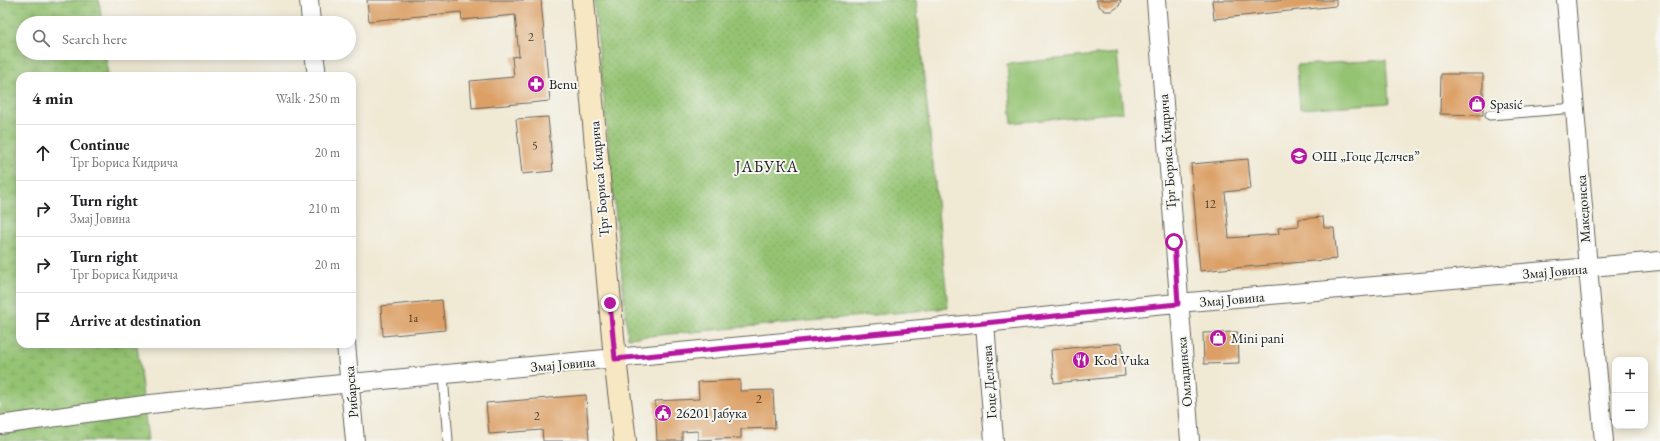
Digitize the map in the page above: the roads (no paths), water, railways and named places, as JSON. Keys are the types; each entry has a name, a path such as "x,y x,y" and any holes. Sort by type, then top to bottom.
{"main road":[{"name":"Трг Бориса Кидрича","path":"583,0 615,359 625,441"}],"street":[{"path":"309,0 310,16"},
{"name":"Трг Бориса Кидрича","path":"1156,0 1178,304"},
{"name":"Македонска","path":"1566,0 1604,441"},
{"path":"315,60 316,72"},
{"name":"Змај Јовина","path":"0,425 151,404 351,383 615,359 1178,304 1660,261"},
{"name":"Омладинска","path":"1178,304 1190,441"},
{"name":"Гоце Делчева","path":"985,323 994,441"},
{"name":"Рибарска","path":"347,348 351,383 355,441"}],"lane":[{"path":"1490,115 1575,108"},
{"path":"443,375 448,441"}],"place":[{"name":"Benu","path":"536,84"},
{"name":"Spasić","path":"1477,104"},
{"name":"ОШ „Гоце Делчев”","path":"1299,156"},
{"name":"Mini pani","path":"1218,338"},
{"name":"Kod Vuka","path":"1081,360"},
{"name":"26201 Јабука","path":"663,413"}],"district":[{"name":"ЈАБУКА","path":"767,166"}]}
